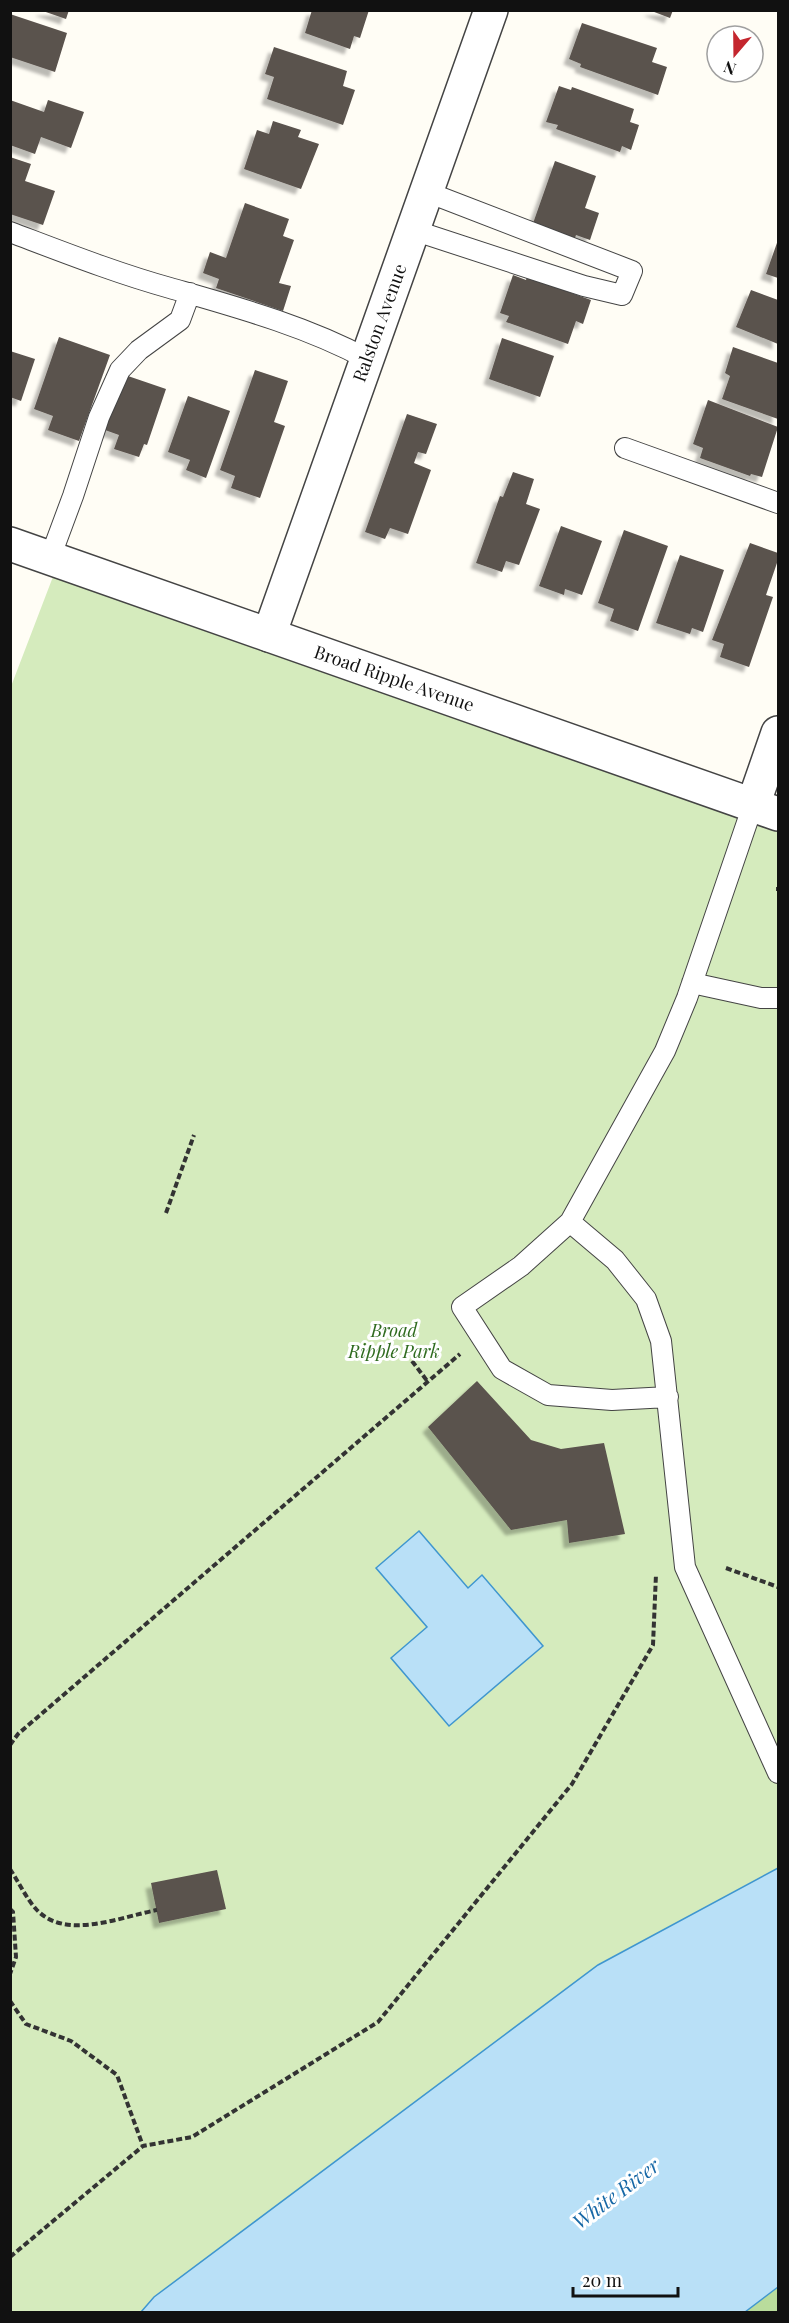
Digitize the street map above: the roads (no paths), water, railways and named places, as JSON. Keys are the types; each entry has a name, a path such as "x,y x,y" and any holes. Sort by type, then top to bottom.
{"street":[{"name":"Ralston Avenue","path":"269,635 491,10"},
{"name":"Broad Ripple Avenue","path":"10,544 766,809"},
{"path":"766,809 778,733"}],"lane":[{"path":"413,230 584,286 622,295 632,271 427,192"},
{"path":"10,232 95,264 190,293 342,345 367,359"},
{"path":"50,558 74,496 99,417 120,370 139,350 180,320 190,293"},
{"path":"625,448 778,503"},
{"path":"668,1397 612,1400 548,1395 502,1369 462,1307 521,1266 570,1222 664,1051 766,809"},
{"path":"692,983 761,998 778,998"},
{"path":"570,1222 615,1260 646,1299 661,1341 685,1567 778,1773"}],"water":[{"path":"419,1531 468,1588 482,1575 543,1646 449,1726 391,1658 427,1627 376,1568"},
{"name":"White River","path":"778,1868 778,2287 745,2312 141,2312 154,2297 598,1965"}],"park label":[{"name":"Broad Ripple Park","path":"394,1341"}]}
